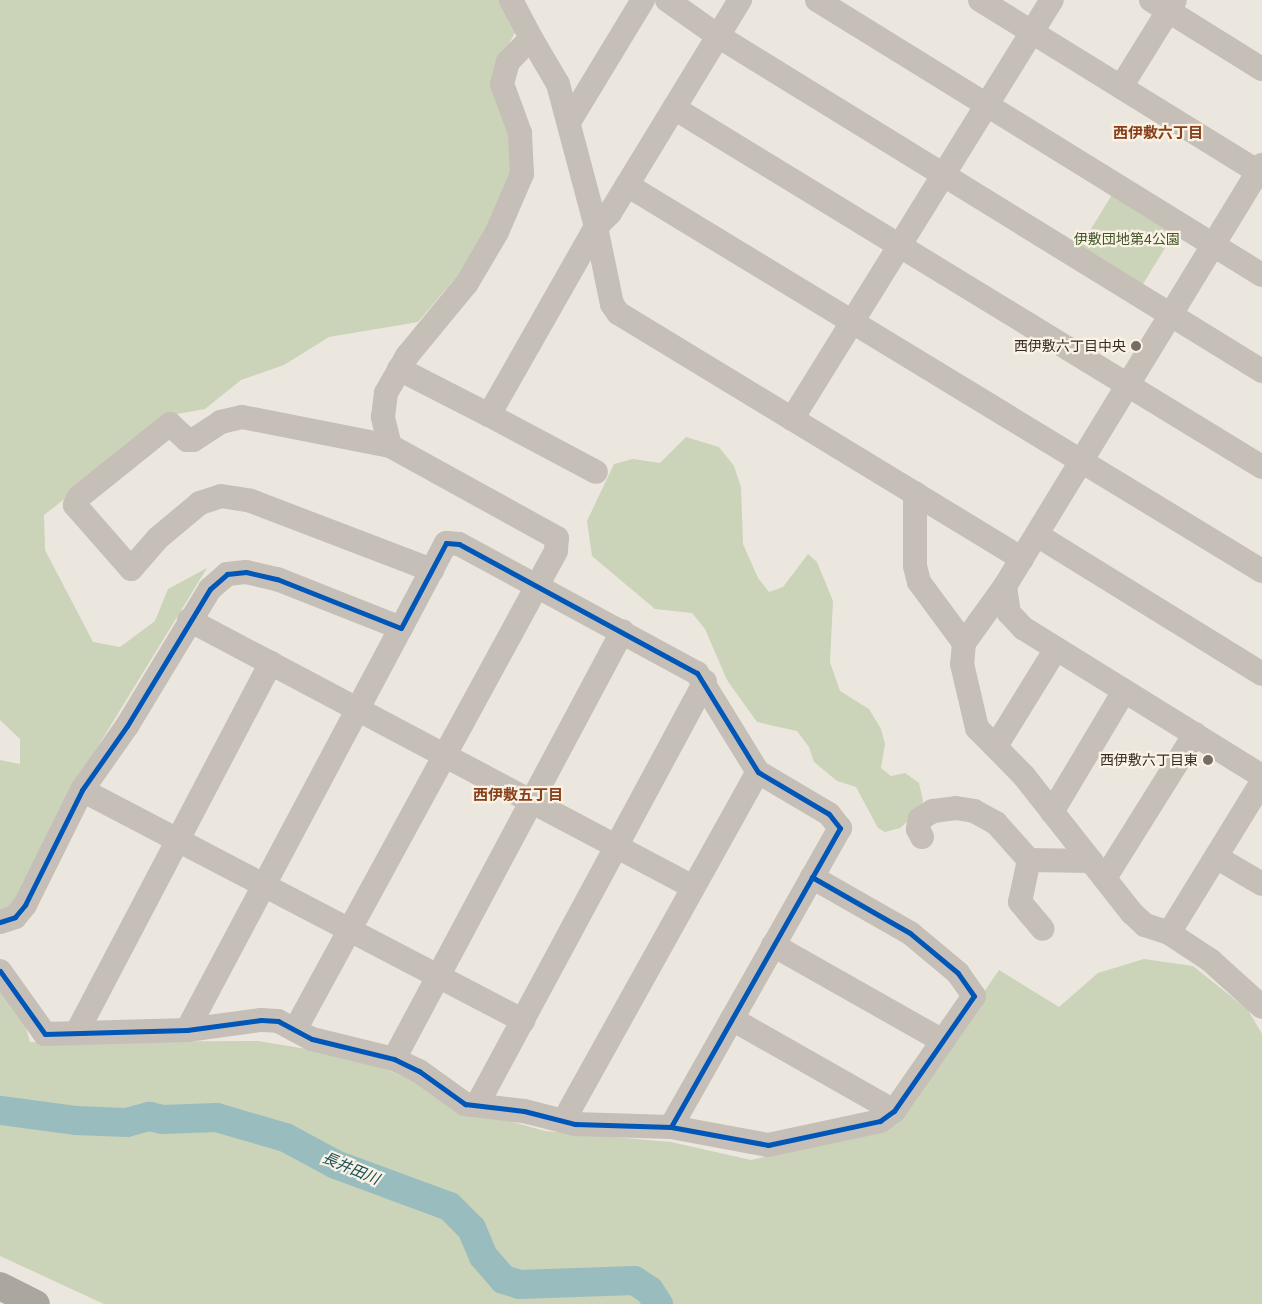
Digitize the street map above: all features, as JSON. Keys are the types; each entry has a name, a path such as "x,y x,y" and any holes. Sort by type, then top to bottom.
{"highway":[{"path":"0,1286 36,1304"}],"street":[{"path":"511,0 531,38 554,74 569,122 596,226 612,304 618,313 1022,559"},
{"path":"569,122 644,0"},
{"path":"667,0 718,36 1262,371"},
{"path":"489,415 596,226 627,185 740,0"},
{"path":"817,0 989,103 1262,275"},
{"path":"980,0 1261,170 1213,245 1022,559 964,644 962,664 969,702 977,728 996,746 1145,925 1169,933 1210,960 1262,1007"},
{"path":"792,419 901,247 1052,0"},
{"path":"1121,87 1165,4 1262,69"},
{"path":"390,446 383,416 386,393 399,369 467,283 514,197 523,152 502,84 508,62 531,38"},
{"path":"674,108 1129,384 1262,467"},
{"path":"627,185 1083,460 1262,571"},
{"path":"399,369 596,472"},
{"path":"295,1030 556,551 557,538 390,446 242,417 222,422 193,440 187,440 170,424 79,497 75,505 132,569 158,538 200,503 220,496 251,501 432,570"},
{"path":"915,493 915,566 919,582 964,644"},
{"path":"1037,534 1262,674"},
{"path":"187,1030 446,543 459,544 538,584 697,673 758,772 830,814 840,828 671,1127"},
{"path":"0,922 15,917 38,885 82,790 127,726 210,589 227,574 246,572 277,580 401,628"},
{"path":"1005,586 1009,613 1022,628 1262,776"},
{"path":"190,620 692,886"},
{"path":"394,1059 623,632"},
{"path":"996,746 1056,649"},
{"path":"77,1032 271,663"},
{"path":"477,1106 704,682"},
{"path":"1052,812 1124,691"},
{"path":"1098,870 1195,734"},
{"path":"564,1120 692,886 758,772"},
{"path":"1169,933 1262,782"},
{"path":"82,790 523,1021"},
{"path":"922,837 918,829 920,819 933,811 974,811 996,823 1029,860 1098,870"},
{"path":"1216,857 1262,884"},
{"path":"1029,860 1020,902 1043,929"},
{"path":"0,971 45,1034 187,1030 261,1020 278,1021 312,1039 394,1059 419,1071 465,1104 564,1120 575,1124 671,1127 768,1145 880,1121 894,1111 974,996 958,973 910,933 812,877"},
{"path":"773,945 943,1041"},
{"path":"732,1019 894,1111"}],"green space":[{"path":"0,0 507,0 518,27 495,70 518,157 501,205 457,276 418,322 329,337 284,365 241,380 205,409 171,415 44,515 45,550 93,642 120,647 155,621 168,589 207,568 92,756 8,914 0,913 0,760 20,764 20,739 0,720"},
{"name":"伊敷団地第4公園","path":"1115,190 1177,228 1140,289 1078,250"},
{"path":"686,437 719,447 734,466 741,487 743,544 758,578 769,592 783,587 808,554 817,562 833,601 830,662 840,691 869,709 881,729 885,744 881,768 891,776 905,773 919,783 923,801 919,812 900,828 885,832 878,828 856,787 837,781 814,762 809,747 797,731 757,722 727,680 705,629 692,613 655,609 592,556 587,521 614,464 633,459 660,463"},
{"path":"1144,959 1193,966 1248,1010 1262,1034 1262,1304 104,1304 0,1256 0,981 18,1000 30,1042 258,1041 325,1052 379,1066 489,1115 545,1131 671,1142 751,1160 858,1136 922,1083 999,970 1059,1007 1098,973"}],"waterway":[{"name":"長井田川","path":"0,1110 76,1120 126,1122 149,1116 162,1119 216,1117 285,1137 335,1164 449,1206 471,1228 483,1256 503,1279 519,1284 634,1280 649,1290 658,1304"}],"cycle path":[{"path":"0,922 15,917 25,905 82,790 127,726 210,589 227,574 246,572 277,579 401,628 446,543 459,544 697,673 758,772 829,814 840,828 671,1127"},
{"path":"0,971 45,1034 187,1030 261,1020 278,1021 312,1039 394,1059 419,1071 465,1104 524,1111 575,1124 671,1127 768,1145 880,1121 894,1111 974,996 958,973 910,933 812,877"}],"place":[{"name":"西伊敷六丁目中央","path":"1136,346"},
{"name":"西伊敷六丁目東","path":"1208,760"}],"district":[{"name":"西伊敷六丁目","path":"1158,133"},
{"name":"西伊敷五丁目","path":"518,795"}]}
